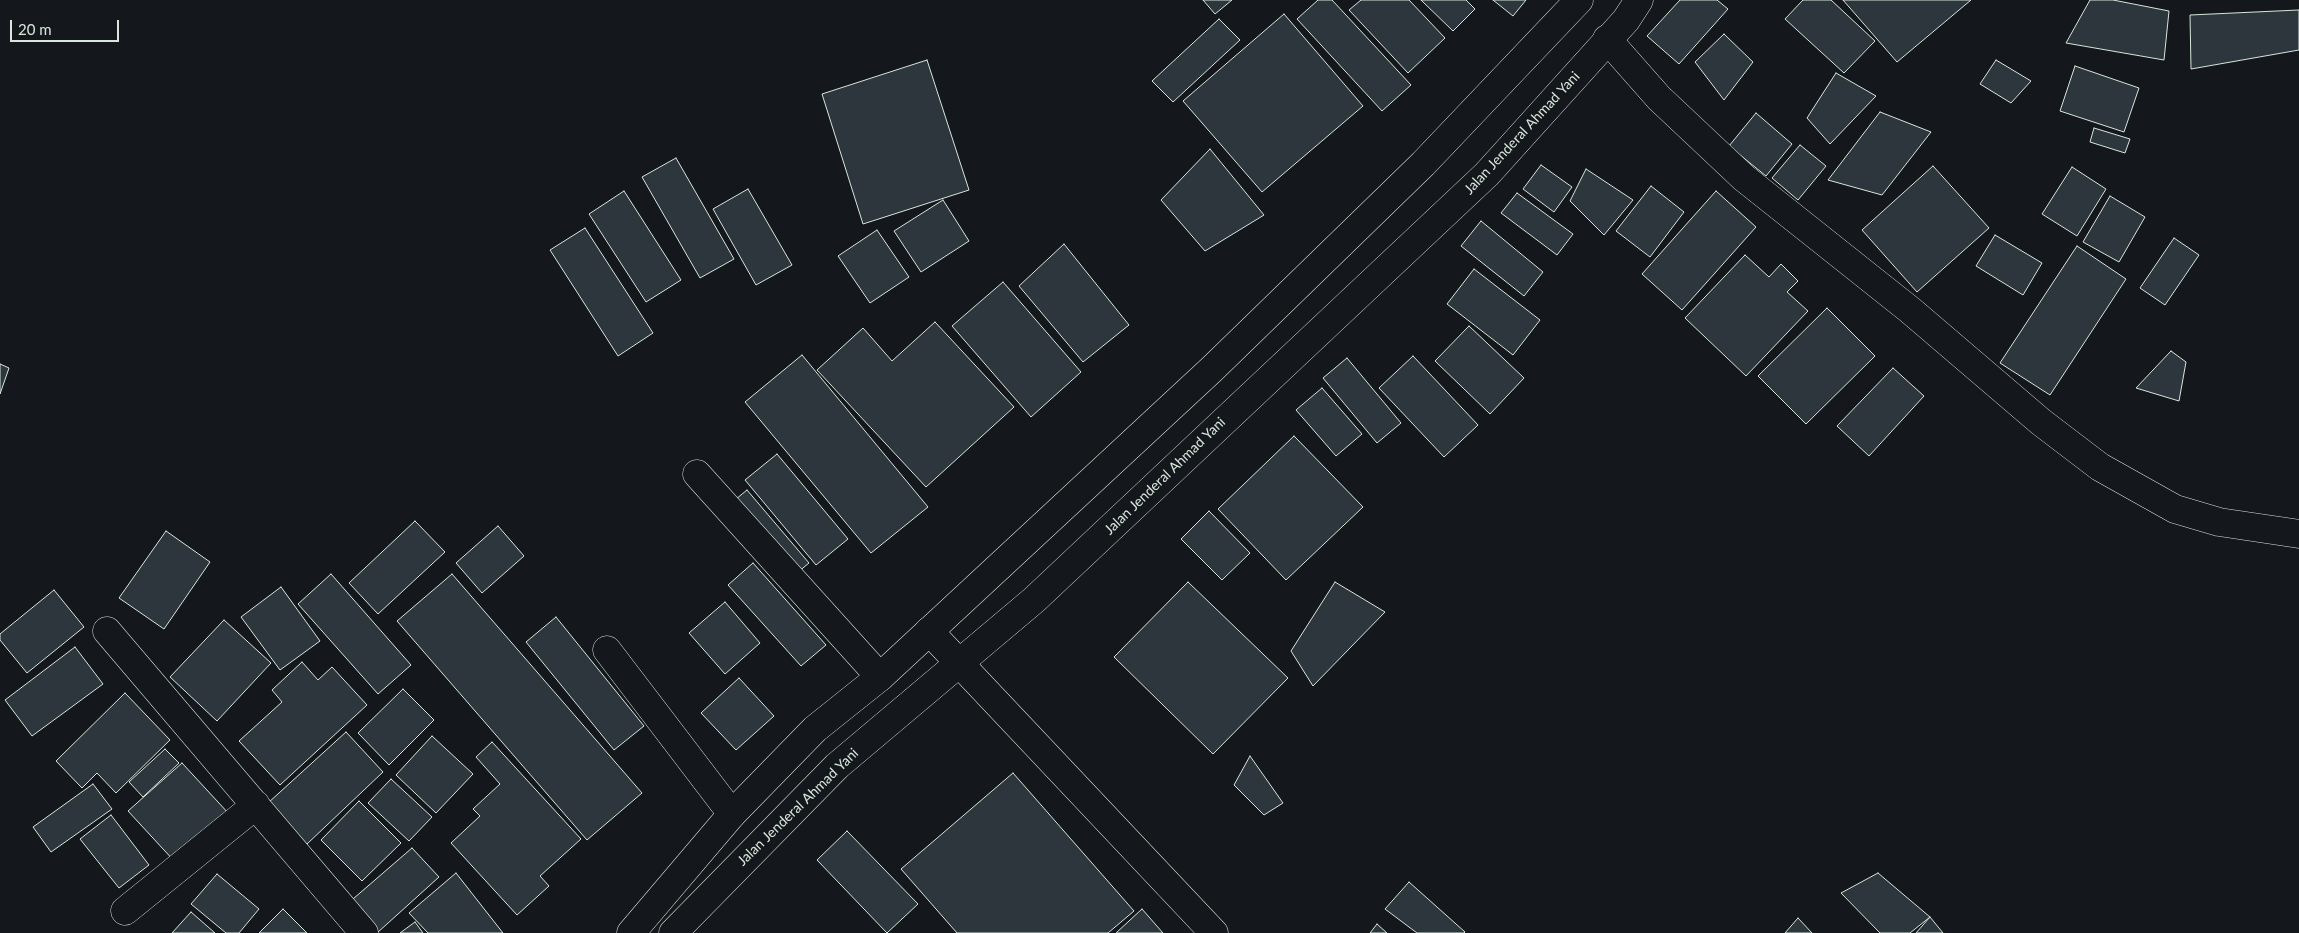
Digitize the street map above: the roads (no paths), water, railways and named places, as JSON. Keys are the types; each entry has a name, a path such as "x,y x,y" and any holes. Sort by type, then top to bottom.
{"main road":[{"path":"631,933 732,814 815,729 880,677 1212,370 1423,164 1579,0"},
{"name":"Jalan Jenderal Ahmad Yani","path":"673,933 837,766 1034,600 1487,174 1626,20 1638,0"},
{"path":"1607,39 1659,98 1744,178 1910,310 2041,422 2100,467 2175,509 2219,522 2299,534"},
{"path":"697,474 880,677"},
{"path":"107,631 364,933"},
{"path":"930,631 1214,933"},
{"path":"607,650 732,814"},
{"path":"125,911 256,805"}]}
